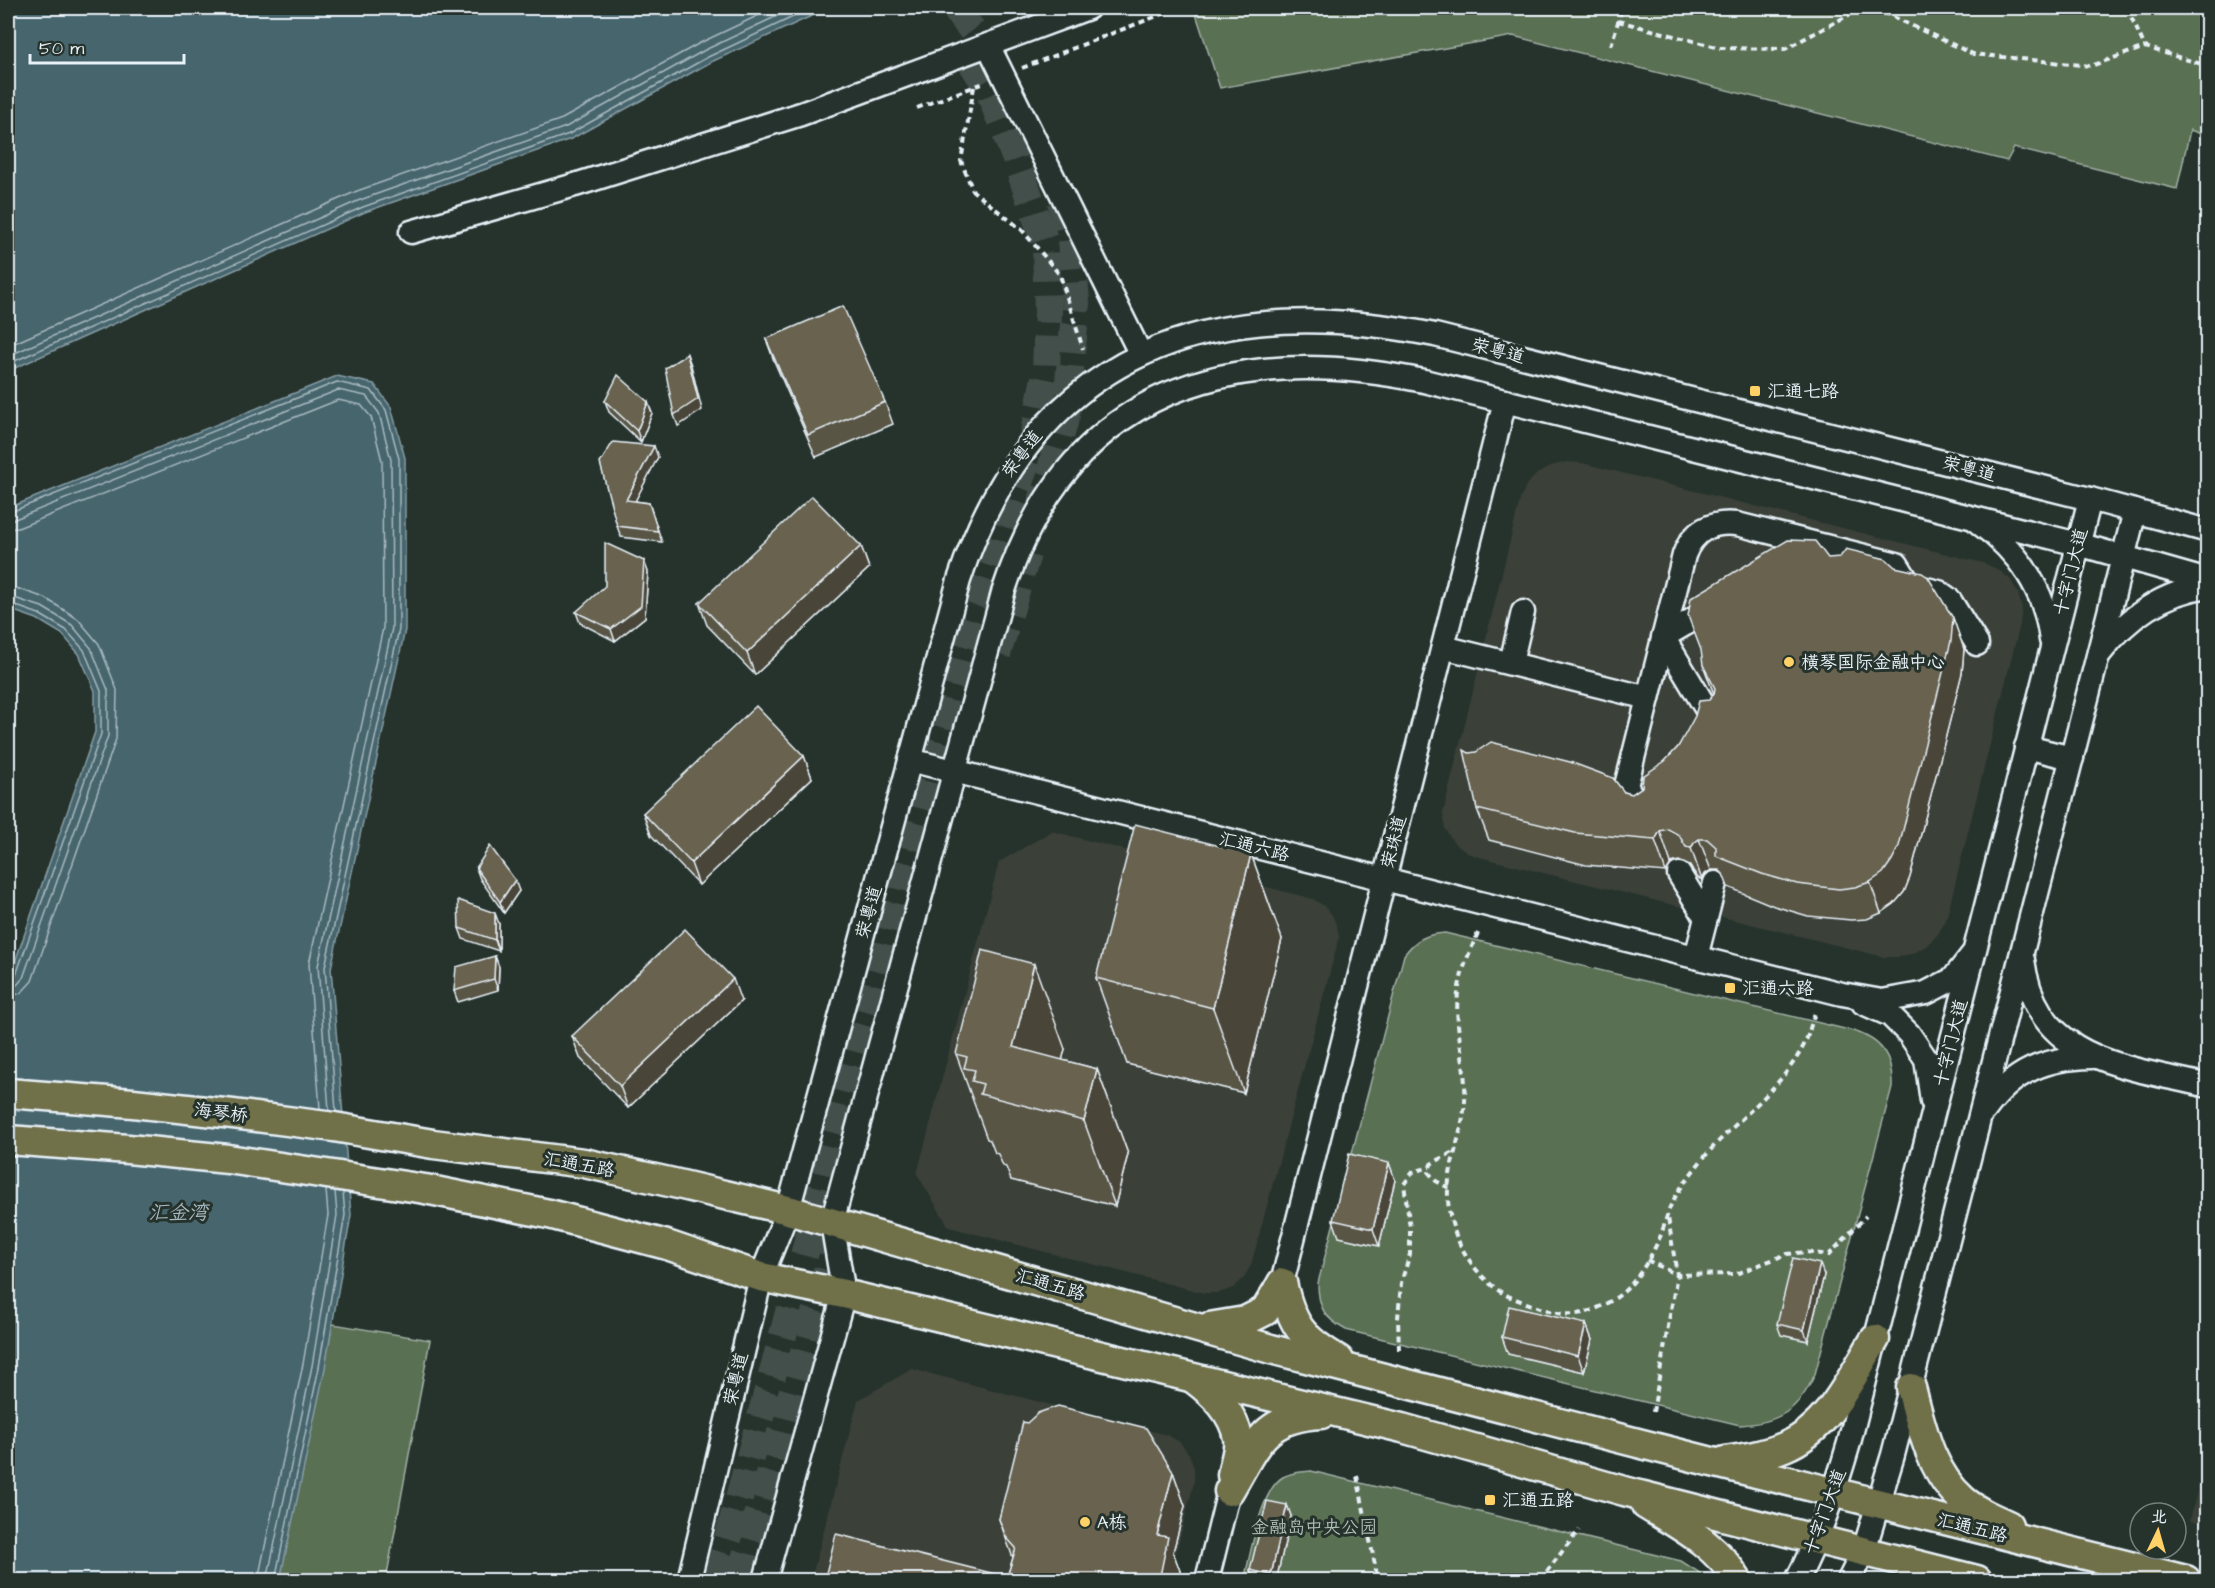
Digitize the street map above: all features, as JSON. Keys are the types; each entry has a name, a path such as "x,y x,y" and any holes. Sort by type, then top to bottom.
{"main road":[{"name":"海琴桥","path":"8,1094 133,1103 233,1114 433,1144"},
{"path":"8,1140 228,1159 425,1189 549,1214 667,1245 761,1277 844,1294 1402,1428 1624,1491 1977,1581"},
{"name":"汇通五路","path":"433,1144 584,1163 788,1210 1359,1371 2186,1581"},
{"path":"1200,1328 1221,1327 1245,1321 1265,1311 1282,1283"},
{"path":"1282,1283 1289,1313 1301,1332 1322,1350 1359,1371"},
{"path":"1716,1463 1767,1453 1803,1437 1831,1410 1875,1339"},
{"path":"1190,1376 1212,1392 1226,1409 1238,1439 1229,1491"},
{"path":"1911,1388 1930,1453 1950,1486 1979,1512 2055,1549"},
{"path":"1229,1491 1259,1441 1273,1426 1290,1417 1337,1413"},
{"path":"1624,1491 1713,1549 1726,1563 1737,1581"}],"street":[{"path":"411,232 575,185 801,114 1088,8"},
{"path":"988,45 1141,355"},
{"name":"荣粤道","path":"689,1581 761,1277 788,1210 959,580 982,518 998,488 1023,451 1061,407 1089,385 1118,366 1141,355 1182,338 1215,330 1252,324 1322,321 1393,327 1435,335 2135,512"},
{"path":"765,1581 844,1294 832,1222 1004,593 1024,538 1048,495 1093,441 1116,422 1168,393 1196,383 1236,374 1289,368 1354,369 1386,373 2078,544 2208,581"},
{"name":"荣珠道","path":"1282,1283 1505,401"},
{"name":"十字门大道","path":"1797,1581 1817,1539 1834,1493 2090,499"},
{"path":"1849,1581 1864,1551 1880,1504 2135,512 2208,531"},
{"path":"1972,518 1997,536 2025,567 2044,605 2052,647"},
{"path":"1626,786 1687,546 1708,526 1737,524 1897,564 1905,588 1939,592 1949,599 1977,644"},
{"path":"1790,562 1822,545"},
{"path":"1822,545 1840,570"},
{"path":"2097,658 2117,633 2141,612 2178,593 2208,586"},
{"path":"1664,637 1731,596"},
{"path":"1510,663 1523,612"},
{"path":"1664,637 1713,720"},
{"path":"1443,647 1648,698"},
{"path":"2026,747 2072,758"},
{"name":"汇通六路","path":"910,760 1842,994 1882,1001 1926,993 1953,979 1974,953"},
{"path":"1604,781 1626,786 1642,812"},
{"path":"1679,874 1706,918"},
{"path":"1696,957 1714,883"},
{"path":"2022,953 2025,979 2040,1012 2050,1027 2070,1045 2094,1058"},
{"name":"汇通六路","path":"1842,994 1890,1015 1909,1034 1926,1059 1934,1111"},
{"path":"1980,1116 1996,1094 2017,1076 2041,1064 2067,1058 2094,1058 2208,1086"},
{"path":"1207,1581 1229,1491"}],"path":[{"path":"1017,70 1178,8"},
{"path":"1611,46 1622,8"},
{"path":"1618,21 1720,48 1785,49 1862,8"},
{"path":"1874,8 1973,54 2091,66 2145,47 2208,66"},
{"path":"2127,8 2145,47"},
{"path":"917,108 985,83"},
{"path":"974,87 961,161 974,190 1022,230 1060,275 1083,350"},
{"path":"1478,933 1464,963 1458,994 1465,1103 1449,1188 1451,1220 1459,1243 1481,1274 1504,1293 1566,1316 1588,1312 1616,1298 1637,1278 1659,1238 1679,1190 1704,1157 1762,1100 1787,1071 1805,1043 1815,1013"},
{"path":"1449,1188 1436,1181 1429,1173 1431,1164 1454,1152"},
{"path":"1399,1350 1398,1318 1401,1283 1410,1254 1410,1228 1404,1184 1413,1172 1430,1167"},
{"path":"1653,1412 1677,1275 1668,1215"},
{"path":"1647,1260 1677,1275 1736,1274 1787,1254 1806,1252 1829,1255 1866,1216"},
{"path":"1357,1476 1378,1581"},
{"path":"1540,1581 1579,1530"}],"shaded area":[{"name":"横琴国际金融中心","path":"1566,462 1582,463 1983,563 1997,569 2010,579 2018,593 2022,608 2020,624 1946,920 1928,945 1914,953 1899,957 1884,957 1483,858 1467,853 1454,843 1445,829 1443,813 1520,500 1526,485 1537,474 1551,466"},
{"path":"1052,831 1313,899 1332,915 1337,926 1339,938 1251,1265 1244,1278 1233,1288 1219,1293 1204,1293 949,1227 917,1174 999,862"},
{"path":"912,1369 1167,1435 1180,1442 1189,1454 1194,1468 1194,1483 1169,1580 811,1580 858,1400"},
{"path":"2207,1450 2207,1524 2190,1520"}],"green space":[{"path":"1194,8 2207,8 2207,136 2190,130 2177,189 2014,148 2007,161 1513,36 1220,88"},
{"path":"1445,933 1853,1031 1871,1039 1884,1051 1890,1066 1892,1087 1815,1374 1802,1397 1786,1412 1766,1421 1740,1425 1346,1330 1327,1316 1319,1299 1318,1283 1404,955 1412,945 1422,939"},
{"path":"8,1270 430,1340 386,1580 8,1580"},
{"name":"金融岛中央公园","path":"1311,1471 1681,1561 1707,1580 1244,1580 1262,1508 1268,1495 1283,1477 1293,1473"}],"water":[{"path":"8,8 829,8 711,62 571,139 365,212 8,371"},
{"name":"汇金湾","path":"337,376 374,384 391,407 405,458 405,630 331,968 351,1215 325,1368 280,1580 8,1580 8,982 95,732 95,691 79,654 62,634 37,619 8,609 8,508"}],"building":[{"path":"843,306 885,402 808,435 766,339"},
{"path":"687,354 698,399 674,415 665,368"},
{"path":"618,375 648,402 637,431 605,401"},
{"path":"613,442 654,446 626,500 649,503 658,531 617,526 600,463"},
{"path":"812,496 861,546 747,653 699,603"},
{"path":"1788,540 1815,541 1828,558 1840,557 1846,549 1886,559 1895,567 1922,573 1928,577 1953,618 1951,641 1899,846 1883,873 1870,882 1855,887 1839,889 1797,884 1762,874 1716,856 1716,847 1707,839 1699,839 1691,848 1686,847 1679,835 1668,829 1660,831 1655,840 1575,833 1477,809 1464,750 1469,753 1476,752 1491,742 1570,762 1613,778 1624,792 1632,794 1642,787 1643,776 1665,761 1678,747 1695,716 1699,701 1709,700 1714,694 1715,688 1703,665 1701,650 1688,616 1691,598"},
{"path":"605,543 644,561 641,606 611,629 576,612 605,586"},
{"path":"756,706 804,756 691,863 643,813"},
{"path":"1135,824 1251,854 1213,1008 1096,978"},
{"path":"490,846 515,880 500,902 476,868"},
{"path":"458,900 495,913 495,940 459,928"},
{"path":"685,929 733,979 620,1086 572,1036"},
{"path":"982,950 1034,964 1013,1047 1097,1069 1084,1121 980,1094 983,1084 972,1081 975,1070 964,1068 967,1057 956,1054"},
{"path":"495,956 494,979 454,991 456,967"},
{"path":"1349,1154 1389,1163 1373,1229 1333,1220"},
{"path":"1793,1258 1820,1264 1804,1330 1777,1324"},
{"path":"1509,1306 1586,1324 1578,1356 1502,1337"},
{"path":"1058,1406 1146,1428 1173,1472 1157,1535 1168,1537 1159,1581 824,1581 836,1534 1007,1577 1016,1548 1006,1537 999,1519 1023,1422 1027,1423 1038,1413"},
{"path":"1267,1501 1287,1505 1271,1575 1250,1570"}],"tunnel":[{"path":"955,8 973,31 996,69"},
{"path":"717,1580 960,658 1031,447 1046,373 1048,311 1046,245 988,88 967,55"},
{"path":"1038,516 1066,415 1076,303 1071,240 1061,201"},
{"path":"997,654 1027,554"},
{"path":"739,1580 838,1233"}],"place":[{"name":"汇通七路","path":"1755,391"},
{"name":"横琴国际金融中心","path":"1789,662"},
{"name":"汇通六路","path":"1730,988"},
{"name":"汇通五路","path":"1490,1500"},
{"name":"A栋","path":"1085,1522"}]}
